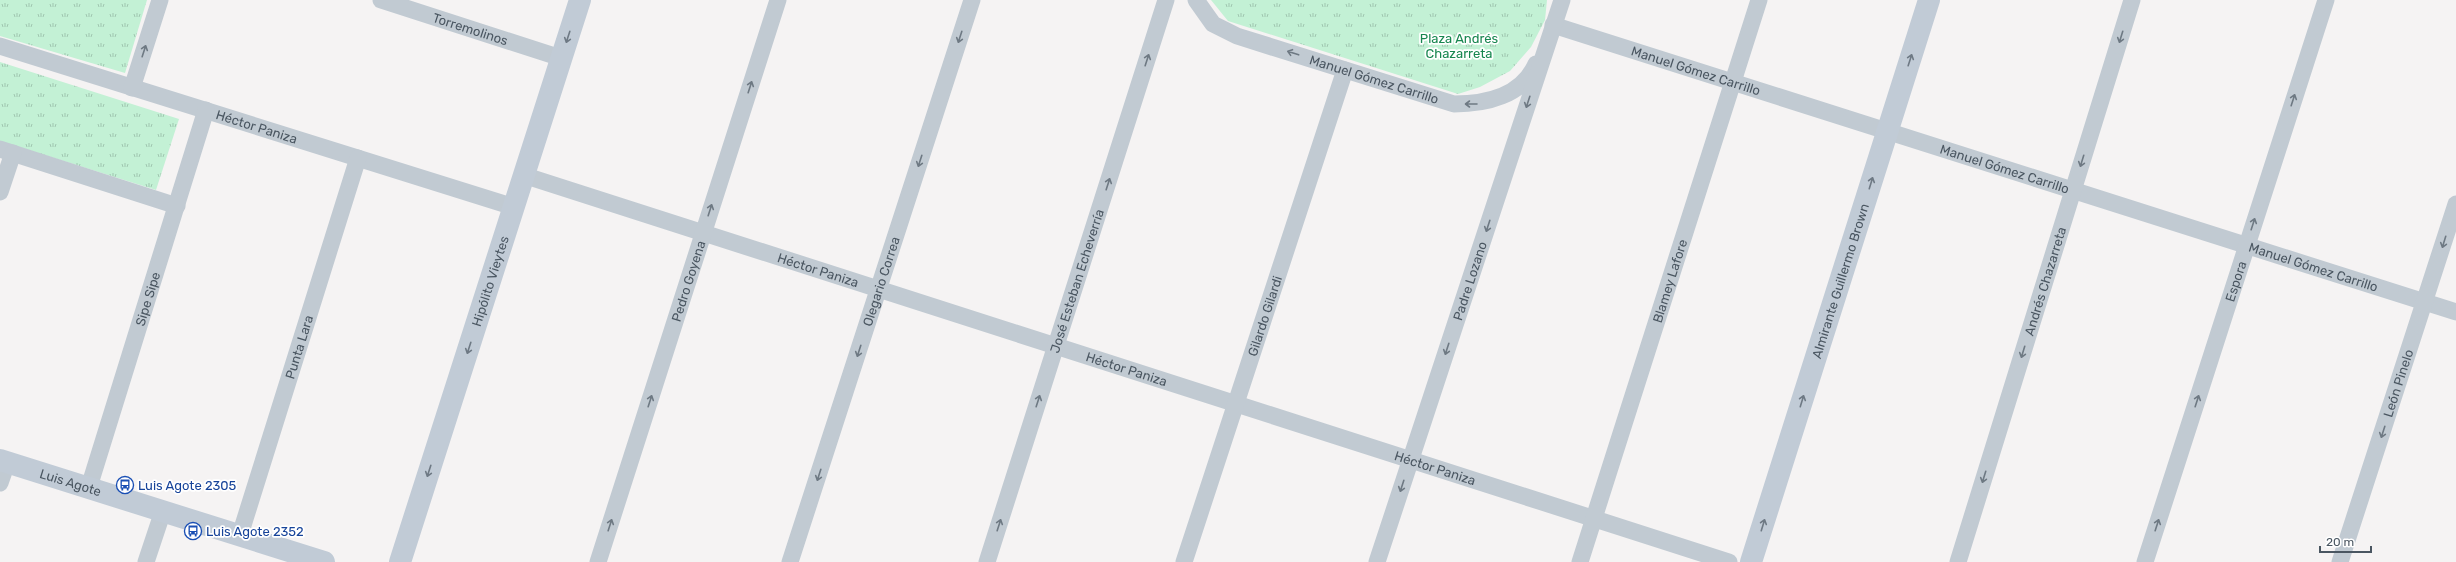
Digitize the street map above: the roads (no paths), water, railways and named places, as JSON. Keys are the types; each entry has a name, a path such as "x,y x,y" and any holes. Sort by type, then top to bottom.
{"street":[{"path":"132,88 160,0"},
{"name":"Torremolinos","path":"381,0 561,58"},
{"name":"Hipólito Vieytes","path":"400,562 580,0"},
{"name":"Pedro Goyena","path":"598,562 778,0"},
{"name":"Olegario Correa","path":"790,562 972,0"},
{"name":"José Esteban Echeverría","path":"987,562 1166,0"},
{"name":"Manuel Gómez Carrillo","path":"1196,0 1213,24 1237,36 1454,104 1477,104 1500,97 1516,89 1533,70 1553,26 1558,0"},
{"name":"Padre Lozano","path":"1377,562 1562,0"},
{"name":"Blamey Lafore","path":"1580,562 1759,0"},
{"name":"Almirante Guillermo Brown","path":"1751,562 1929,0"},
{"name":"Andrés Chazarreta","path":"1958,562 2132,0"},
{"name":"Espora","path":"2145,562 2326,0"},
{"name":"Manuel Gómez Carrillo","path":"1553,26 2456,312"},
{"name":"Héctor Paniza","path":"0,46 514,207"},
{"name":"Gilardo Gilardi","path":"1184,562 1237,404 1345,70"},
{"name":"Sipe Sipe","path":"90,487 206,110"},
{"path":"0,192 6,151 177,206"},
{"name":"Punta Lara","path":"240,535 358,158"},
{"name":"Héctor Paniza","path":"523,175 1729,562"},
{"name":"León Pinelo","path":"2340,562 2456,204"},
{"name":"Luis Agote","path":"2,469 90,487 324,562"},
{"path":"146,562 163,511"}],"place":[{"name":"Luis Agote 2305","path":"125,485"},
{"name":"Luis Agote 2352","path":"193,531"}],"park label":[{"name":"Plaza Andrés Chazarreta","path":"1459,46"}]}
